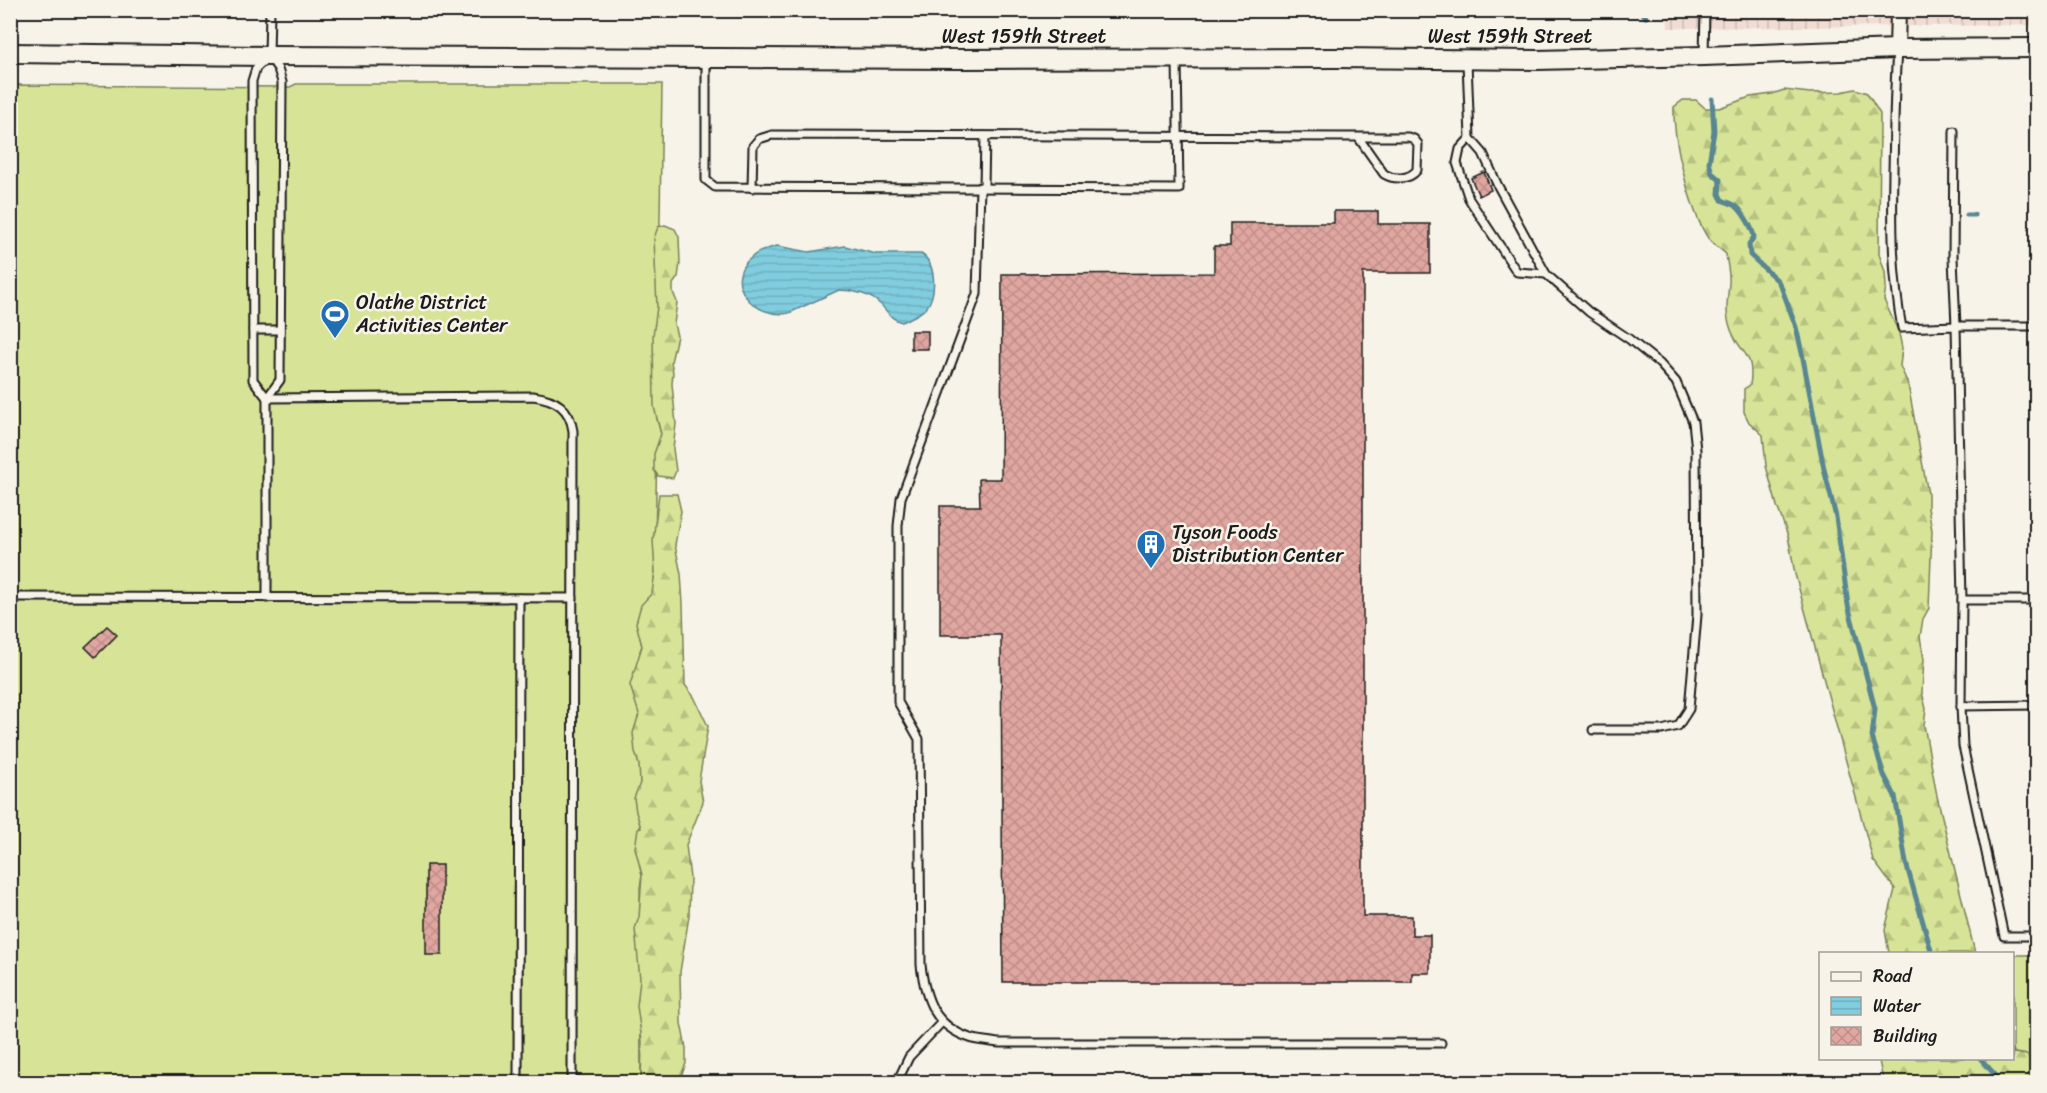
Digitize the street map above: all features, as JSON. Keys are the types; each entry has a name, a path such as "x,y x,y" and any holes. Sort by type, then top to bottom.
{"street":[{"path":"1897,49 1898,10"},
{"name":"West 159th Street","path":"10,53 269,56 1537,60 1897,49 2037,48"}],"lane":[{"path":"267,597 267,398 280,380 282,82 278,69 269,56 270,10"},
{"path":"1704,56 1705,10"},
{"path":"1897,49 1894,85 1892,223 1897,301 1902,327 2037,326"},
{"path":"267,398 253,380 252,81 256,68 269,56"},
{"path":"706,58 706,180 715,187 1179,189 1177,59"},
{"path":"1467,59 1470,138 1483,153 1546,274 1589,312 1629,339 1660,364 1677,382 1693,422 1696,450 1697,615 1689,709 1678,726 1662,730 1593,730"},
{"path":"1954,131 1953,258 1962,600 1960,706 1963,746 2004,936 2037,936"},
{"path":"752,188 753,146 759,140 772,135 1407,137 1414,139 1418,144 1418,171 1409,177 1390,177 1384,174 1358,137"},
{"path":"985,136 977,294 901,498 898,526 898,702 919,740 921,965 924,988 931,1008 942,1022 969,1038 998,1042 1441,1042"},
{"path":"1470,138 1460,149 1457,162 1469,199 1517,272 1546,274"},
{"path":"253,330 280,330"},
{"path":"267,398 534,396 557,402 572,420 572,1083"},
{"path":"10,597 573,597"},
{"path":"518,1083 519,597"},
{"path":"1962,600 2037,600"},
{"path":"1960,706 2037,705"},
{"path":"897,1083 909,1057 942,1022"}],"shaded area":[{"path":"2036,10 2036,25 1668,28 1667,11"}],"green space":[{"name":"Olathe District Activities Center","path":"296,84 662,84 657,419 661,434 657,448 654,592 640,637 642,646 640,651 641,1082 11,1082 10,85 290,87"},
{"path":"1855,89 1867,93 1880,114 1879,254 1885,272 1884,300 1899,333 1902,348 1900,366 1908,384 1928,494 1932,530 1929,608 1923,619 1920,637 1924,659 1922,692 1926,709 1924,725 1937,796 1975,952 1889,952 1885,930 1895,889 1873,860 1795,574 1788,536 1766,466 1763,435 1749,422 1744,412 1744,389 1750,385 1751,366 1729,324 1727,306 1729,276 1726,254 1708,238 1701,226 1689,193 1676,138 1674,107 1683,100 1696,100 1705,108 1719,108 1750,97 1784,90 1810,93"},
{"path":"665,225 675,229 679,237 680,263 678,277 673,284 677,302 674,324 677,336 671,362 676,424 673,449 676,471 673,478 658,476 654,470 654,454 661,434 654,407 653,336 657,307 654,238 658,227"},
{"path":"659,494 677,494 681,511 675,545 681,574 685,685 694,697 708,726 699,781 703,802 686,845 690,878 689,916 680,972 681,1023 686,1048 686,1063 681,1077 683,1082 641,1082 642,1041 637,1006 640,979 635,929 639,917 642,875 635,848 638,829 641,828 634,798 640,783 633,733 639,714 630,685 642,646 636,623 641,605 652,593 655,572 653,540"},
{"path":"2014,955 2036,955 2036,1067 2027,1055 2014,1053"},
{"path":"2014,1053 2027,1055 2036,1067 2036,1082 1887,1082 1883,1080 1879,1061 2014,1060"}],"water":[{"path":"777,246 809,252 845,246 876,254 921,254 930,264 932,271 933,286 930,301 922,312 902,322 892,317 871,298 861,293 844,290 839,290 789,313 776,314 764,311 746,297 741,287 740,277 743,267 752,257 761,251"}],"building":[{"path":"1484,172 1491,190 1479,196 1471,178"},
{"name":"Tyson Foods Distribution Center","path":"1334,211 1378,211 1378,224 1430,224 1430,273 1363,273 1363,916 1412,916 1412,935 1430,935 1430,973 1412,973 1412,982 1003,982 1001,635 940,635 940,506 980,506 979,479 1001,479 1002,274 1214,273 1214,246 1230,246 1230,223 1334,223"},
{"path":"911,331 928,331 928,349 911,349"},
{"path":"107,626 117,635 95,657 85,647"},
{"path":"426,865 442,865 442,955 426,955"}],"waterway":[{"path":"1640,10 1646,17"},
{"path":"1712,99 1714,131 1709,163 1712,173 1720,180 1719,194 1722,200 1733,204 1742,212 1754,237 1749,244 1750,255 1778,281 1796,327 1824,469 1836,517 1848,605 1875,709 1872,737 1884,775 1895,796 1906,863 1931,952"},
{"path":"1967,215 1974,215"},
{"path":"1982,1060 1996,1076 1997,1082"}],"place":[{"name":"Olathe District Activities Center","path":"335,340"},
{"name":"Tyson Foods Distribution Center","path":"1151,570"}]}
